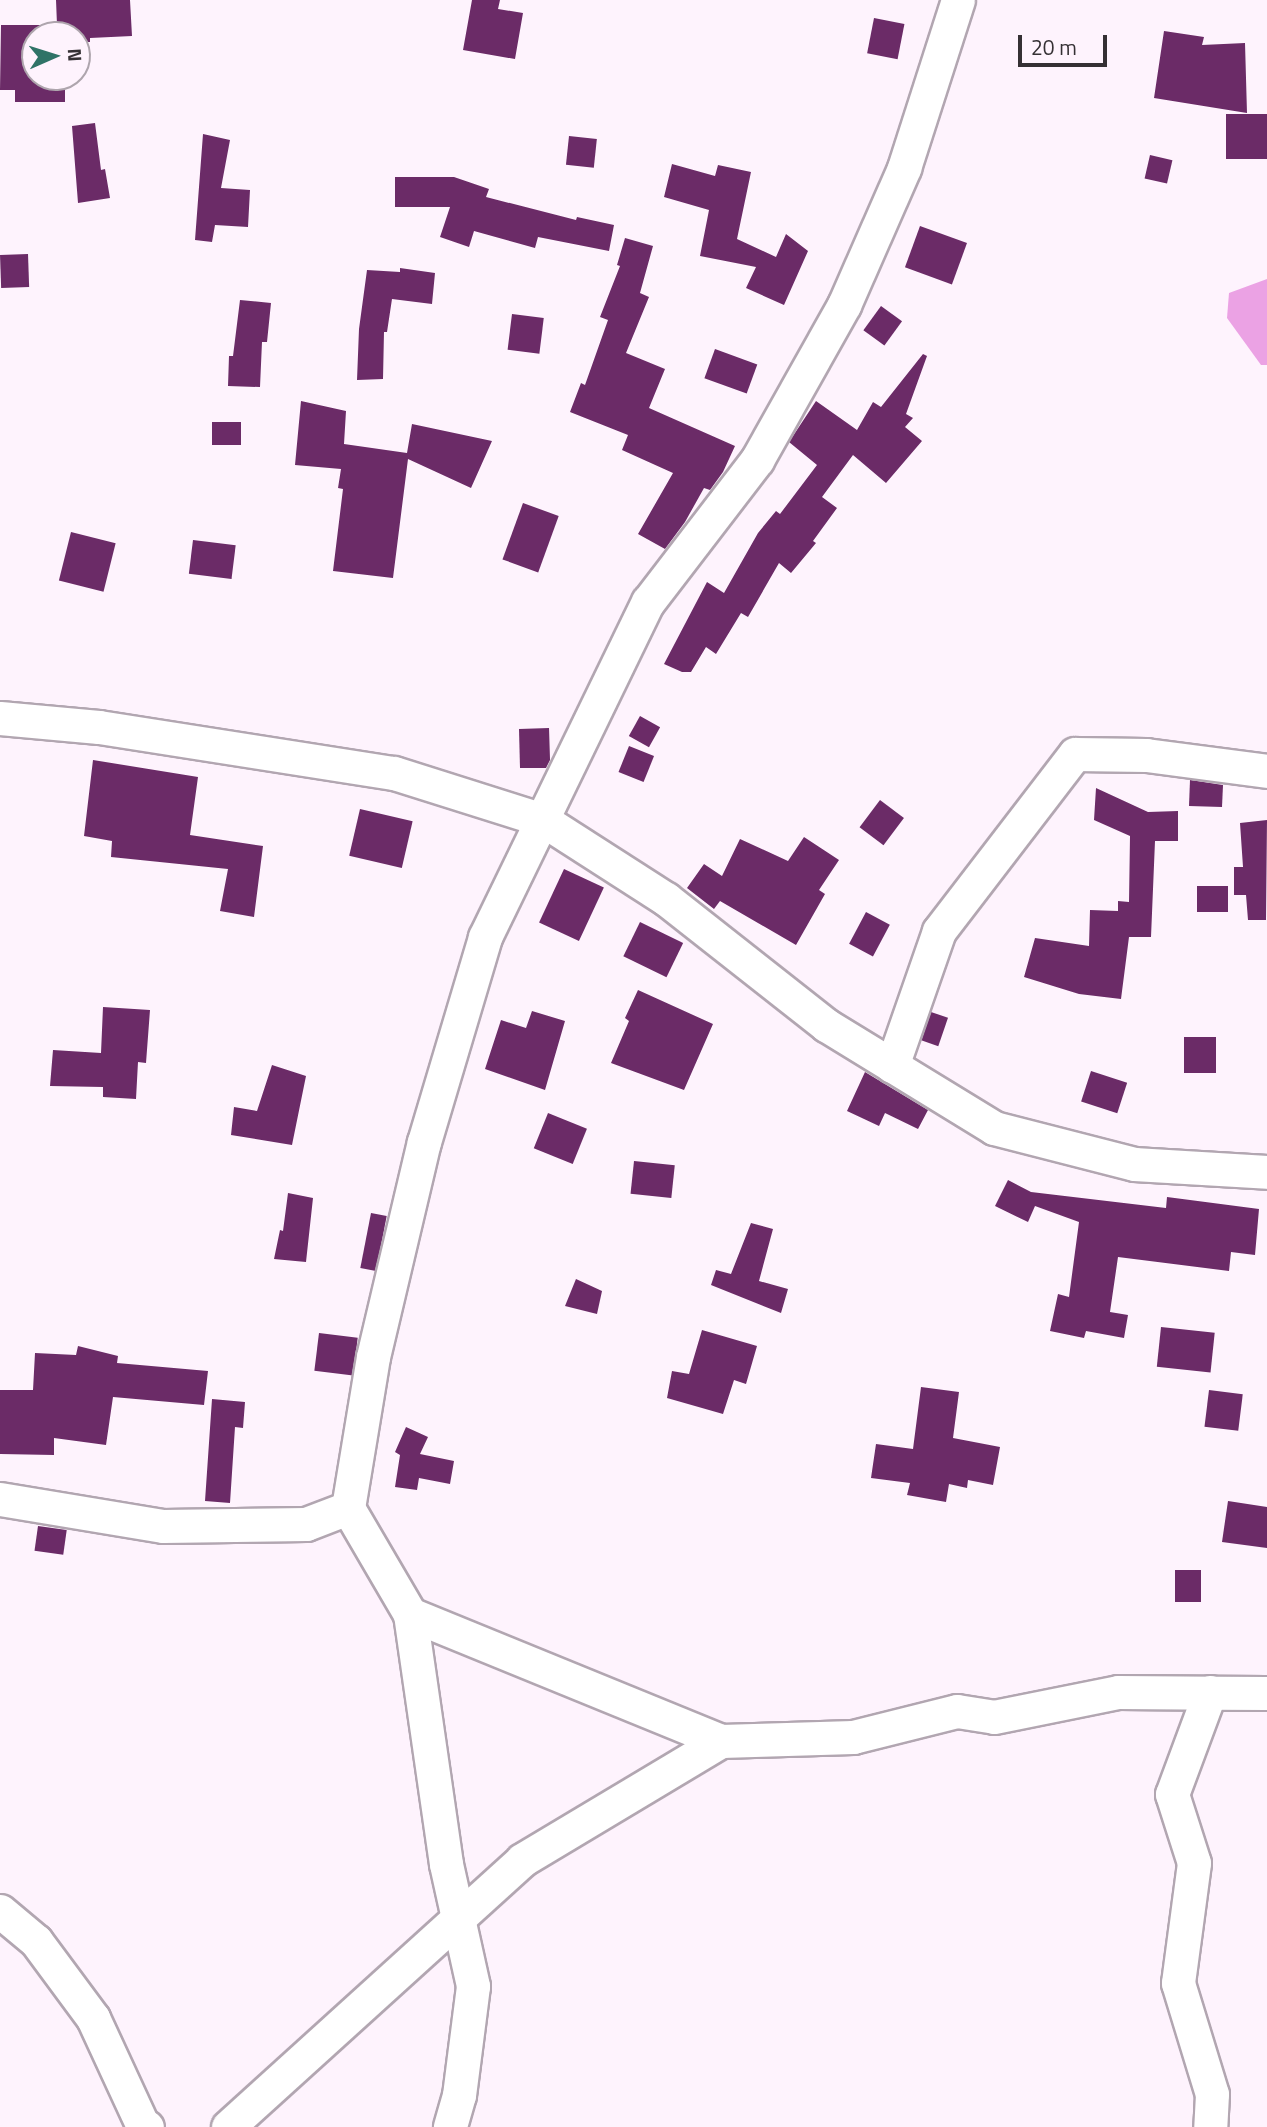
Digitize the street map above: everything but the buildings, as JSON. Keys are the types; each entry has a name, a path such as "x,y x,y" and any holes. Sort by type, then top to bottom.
{"street":[{"path":"450,2127 459,2095 473,1986 446,1864 410,1614 348,1508 373,1357 424,1142 485,937 648,602 757,460 844,305 904,168 958,0"},
{"path":"0,718 99,727 394,773 543,820 666,899 827,1025 994,1128 1134,1164 1267,1172"},
{"path":"892,1066 939,931 1075,754 1146,755 1267,771"},
{"path":"0,1499 163,1526 306,1524 348,1508"},
{"path":"410,1614 721,1741 853,1737 957,1711 994,1717 1118,1692 1267,1693"},
{"path":"1210,1692 1171,1794 1194,1863 1178,1983 1212,2094 1210,2127"},
{"path":"228,2127 522,1860 721,1741"},
{"path":"0,1911 36,1941 93,2018 147,2127"}],"shaded area":[{"path":"1267,279 1267,365 1261,365 1227,318 1229,293"}]}
